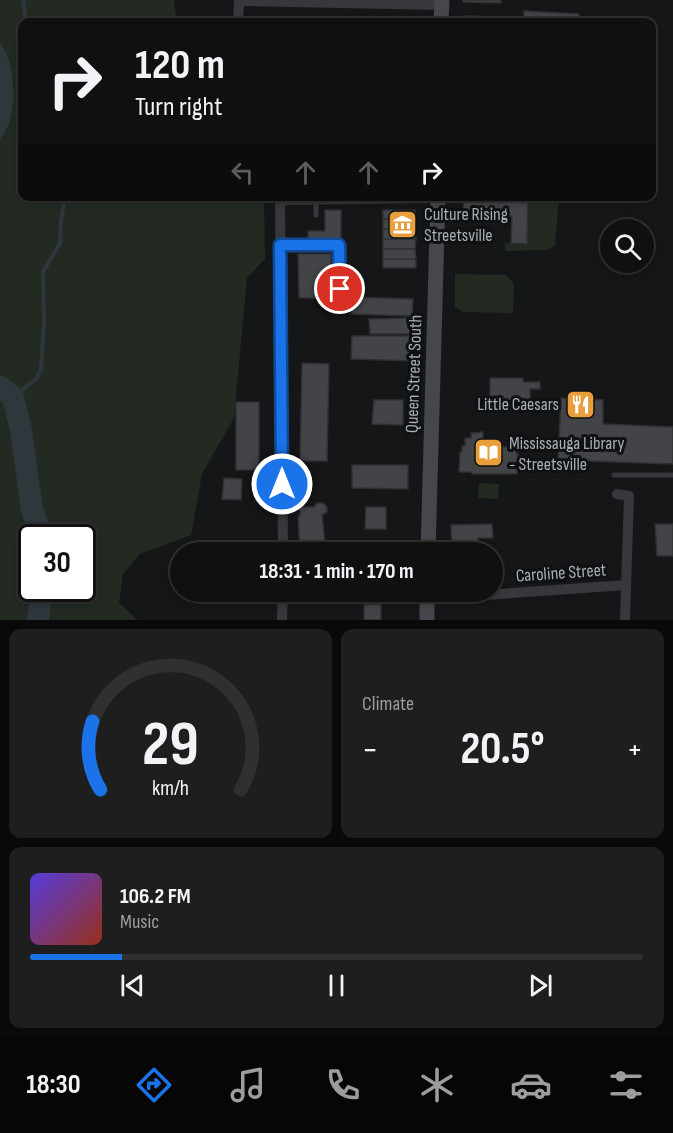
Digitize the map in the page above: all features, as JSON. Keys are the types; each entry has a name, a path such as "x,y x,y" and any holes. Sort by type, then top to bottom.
{"main road":[{"path":"441,18 442,3"},
{"name":"Queen Street South","path":"428,542 438,201"},
{"path":"427,602 427,620"}],"street":[{"path":"238,18 239,0 442,3"},
{"path":"280,201 283,542"},
{"path":"617,494 629,495 625,620"},
{"name":"Caroline Street","path":"503,591 626,585"},
{"path":"282,620 283,602"}],"lane":[{"path":"316,201 316,215"},
{"path":"280,245 339,245 340,289"},
{"path":"614,475 673,475"}],"shaded area":[{"path":"0,0 174,0 176,18 18,18 18,201 264,201 265,259 247,278 234,418 202,474 191,535 140,554 123,574 119,603 138,620 0,620 0,140 3,136 14,84 0,42"},
{"path":"0,42 10,64 14,91 10,118 0,140"},
{"path":"528,201 559,201 555,245 547,250 505,251 505,243 527,244"},
{"path":"455,274 506,275 514,284 513,313 463,312 455,307"},
{"path":"479,483 499,484 498,499 478,498"}],"building":[{"path":"463,0 501,0 501,3 463,2"},
{"path":"524,11 579,14 579,18 523,18"},
{"path":"464,16 500,17 500,18 464,18"},
{"path":"464,201 528,201 527,244 511,243 512,216 463,214"},
{"path":"325,210 341,210 341,239 308,239 308,231 325,231"},
{"path":"383,210 415,210 415,219 383,219"},
{"path":"383,219 415,219 415,229 383,229"},
{"path":"383,229 415,229 416,239 383,239"},
{"path":"383,239 416,239 415,249 383,249"},
{"path":"383,249 415,249 416,259 383,259"},
{"path":"298,254 331,254 331,298 299,298"},
{"path":"383,259 416,259 416,268 383,268"},
{"path":"351,297 413,299 412,316 351,314"},
{"path":"412,318 413,334 370,334 369,319"},
{"path":"352,336 412,336 413,361 351,359"},
{"path":"302,363 329,364 327,461 300,461"},
{"path":"490,378 523,378 523,382 540,382 540,389 530,389 530,401 490,401"},
{"path":"561,398 603,400 603,424 673,427 673,464 558,460"},
{"path":"374,400 403,400 403,425 372,424"},
{"path":"236,402 259,402 259,470 236,470"},
{"name":"Mississauga Library - Streetsville","path":"483,432 483,439 493,439 493,447 516,447 517,474 459,472 460,452 462,452 462,446 465,446 465,438 471,438 471,433"},
{"path":"352,465 408,465 408,489 352,488"},
{"path":"224,478 242,479 241,500 222,499"},
{"path":"317,503 323,503 327,507 327,512 322,515 325,542 299,542 298,516 300,516 300,507 314,507"},
{"path":"366,507 386,507 386,529 365,529"},
{"path":"492,524 493,538 478,538 478,542 452,542 451,525"},
{"path":"655,524 673,524 673,556 657,556"},
{"path":"381,604 381,620 364,620 364,605"}],"waterway":[{"path":"23,0 25,18"},
{"path":"13,397 36,379 41,369 44,322 43,272 60,243 64,201"},
{"path":"0,387 13,397 21,430 32,510 37,524"},
{"path":"38,620 40,602"}],"place":[{"name":"Culture Rising Streetsville","path":"403,224"},
{"name":"Little Caesars","path":"580,404"},
{"name":"Mississauga Library - Streetsville","path":"488,453"}],"route":[{"path":"282,484 280,245 339,245 340,289"}]}
